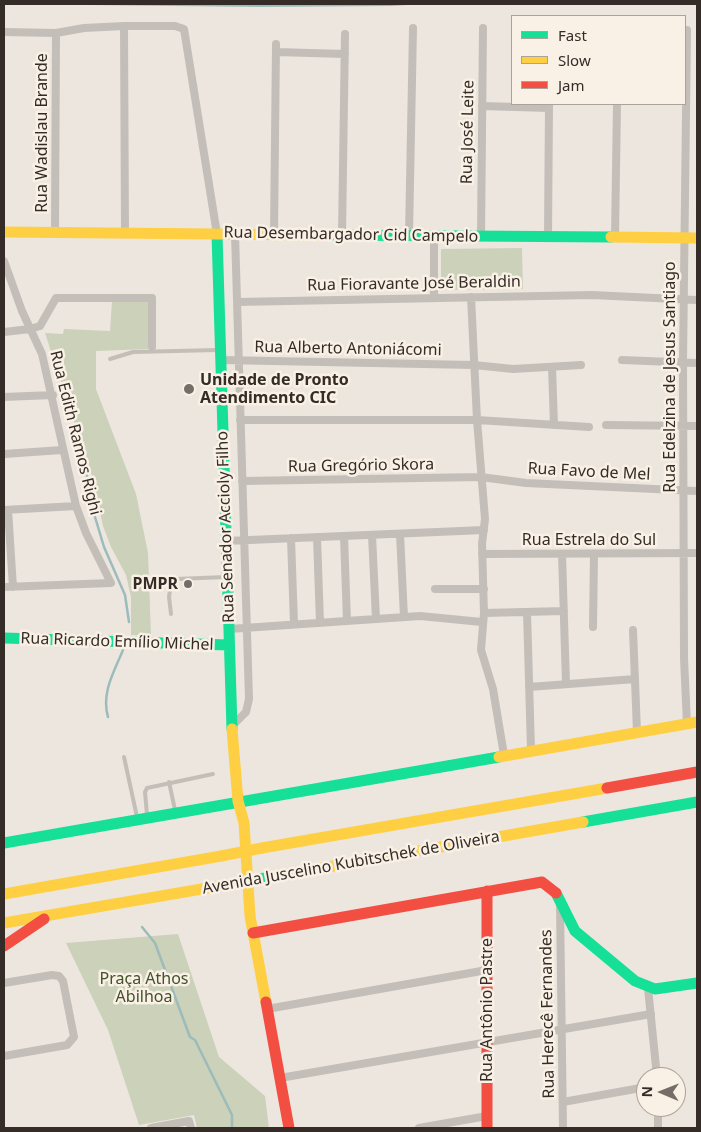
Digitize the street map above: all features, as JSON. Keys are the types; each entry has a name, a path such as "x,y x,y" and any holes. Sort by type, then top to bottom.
{"main road":[{"name":"Rua Desembargador Cid Campelo","path":"4,232 697,238"},
{"name":"Rua Senador Accioly Filho","path":"217,234 232,726 238,801 244,823 249,906 253,933 289,1128"},
{"name":"Rua Ricardo Emílio Michel","path":"4,638 230,645"},
{"path":"4,844 238,801 692,723"},
{"name":"Avenida Juscelino Kubitschek de Oliveira","path":"4,894 697,772"},
{"name":"Avenida Juscelino Kubitschek de Oliveira","path":"4,923 697,802"},
{"path":"253,933 542,882 552,888 560,900 571,925 583,939 627,975 648,988 662,989 697,983"},
{"name":"Rua Antônio Pastre","path":"487,891 487,1128"},
{"path":"4,946 52,915"}],"street":[{"name":"Rua Senador Accioly Filho","path":"124,26 175,26 180,27 186,32 217,234"},
{"path":"4,32 56,33 84,28 124,26 124,233"},
{"path":"409,235 414,28"},
{"name":"Rua José Leite","path":"481,236 483,28"},
{"name":"Rua Edelzina de Jesus Santiago","path":"686,99 687,30"},
{"name":"Rua Wadislau Brande","path":"55,232 56,33"},
{"path":"342,235 345,34"},
{"path":"274,234 276,48 345,54"},
{"path":"615,237 616,105"},
{"name":"Rua Edelzina de Jesus Santiago","path":"686,105 683,490 692,723"},
{"path":"482,106 549,106 548,237"},
{"path":"232,726 242,718 248,707 235,234"},
{"path":"434,236 434,298"},
{"name":"Rua Edith Ramos Righi","path":"4,261 11,284 42,354 53,395 62,450 76,506 86,533 111,584 12,587"},
{"name":"Rua Fioravante José Beraldin","path":"237,302 592,295 697,300"},
{"path":"471,297 477,420 485,519 482,554 484,589 482,655 493,689 504,755"},
{"path":"4,332 30,329 43,321 56,298 152,298 152,347"},
{"name":"Rua Alberto Antoniácomi","path":"220,355 238,361 474,365 512,369 581,365"},
{"path":"622,360 697,363"},
{"path":"552,367 554,425"},
{"path":"4,397 53,395"},
{"path":"240,420 477,420 589,427"},
{"path":"606,425 697,426"},
{"path":"4,454 62,450"},
{"name":"Rua Gregório Skora","path":"242,481 481,477"},
{"name":"Rua Favo de Mel","path":"481,477 526,483 697,490"},
{"path":"4,587 12,587 6,510 76,506"},
{"path":"226,541 484,530"},
{"path":"400,534 404,617"},
{"path":"372,535 376,619"},
{"path":"344,536 347,621"},
{"path":"317,537 320,622"},
{"path":"291,538 294,624"},
{"name":"Rua Estrela do Sul","path":"482,554 697,553"},
{"path":"562,554 566,684"},
{"path":"593,627 594,554"},
{"path":"435,589 484,589"},
{"path":"484,613 564,611"},
{"path":"527,612 531,750"},
{"path":"229,628 404,617 435,617 482,622"},
{"path":"633,630 637,732"},
{"path":"529,687 635,679"},
{"name":"Rua Herecê Fernandes","path":"560,900 563,1128"},
{"path":"267,1009 487,970"},
{"path":"4,983 52,975 59,976 63,981 74,1032 74,1040 67,1045 4,1056"},
{"path":"648,988 656,1067"},
{"path":"280,1078 651,1014"},
{"path":"563,1102 636,1089"},
{"path":"419,1128 487,1116"},
{"path":"151,1128 190,1125"}],"lane":[{"path":"110,359 133,352 220,355"},
{"path":"171,614 169,597 171,583 176,579 227,577"},
{"path":"124,757 142,818"},
{"path":"142,818 147,788 212,774"},
{"path":"169,782 176,812"}],"green space":[{"path":"522,248 523,289 441,290 441,249"},
{"path":"112,301 148,302 148,349 96,351 96,389 136,494 148,553 151,636 131,635 131,597 126,575 111,547 103,526 92,476 45,333 63,334 64,329 110,331"},
{"name":"Praça Athos Abilhoa","path":"178,934 219,1057 265,1096 269,1128 197,1128 194,1115 139,1125 108,1030 66,943"}],"water":[{"path":"4,4 424,4 259,7"}],"waterway":[{"path":"86,470 92,507 104,547 125,595 129,622"},
{"path":"108,717 106,708 107,691 123,650"},
{"path":"142,927 155,943 190,1037 195,1040 232,1115 232,1128"}],"traffic: fast":[{"path":"217,234 232,729"},
{"path":"324,235 611,237"},
{"path":"4,638 229,645"},
{"path":"4,843 499,757"},
{"path":"583,822 697,802"},
{"path":"225,885 265,878"},
{"path":"556,893 575,931 635,981 655,989 697,983"}],"traffic: slow":[{"path":"4,232 324,235"},
{"path":"611,237 697,238"},
{"path":"499,757 697,722"},
{"path":"232,729 238,801 244,823 250,916 266,1002"},
{"path":"262,848 607,788"},
{"path":"265,878 583,822"},
{"path":"221,856 262,848"},
{"path":"4,894 221,856"},
{"path":"4,923 225,885"}],"traffic: jam":[{"path":"607,788 697,772"},
{"path":"253,933 542,882 556,893"},
{"path":"487,891 487,1128"},
{"path":"4,946 44,919"},
{"path":"266,1002 289,1128"}],"place":[{"name":"Unidade de Pronto Atendimento CIC","path":"189,389"},
{"name":"PMPR","path":"188,584"}]}
